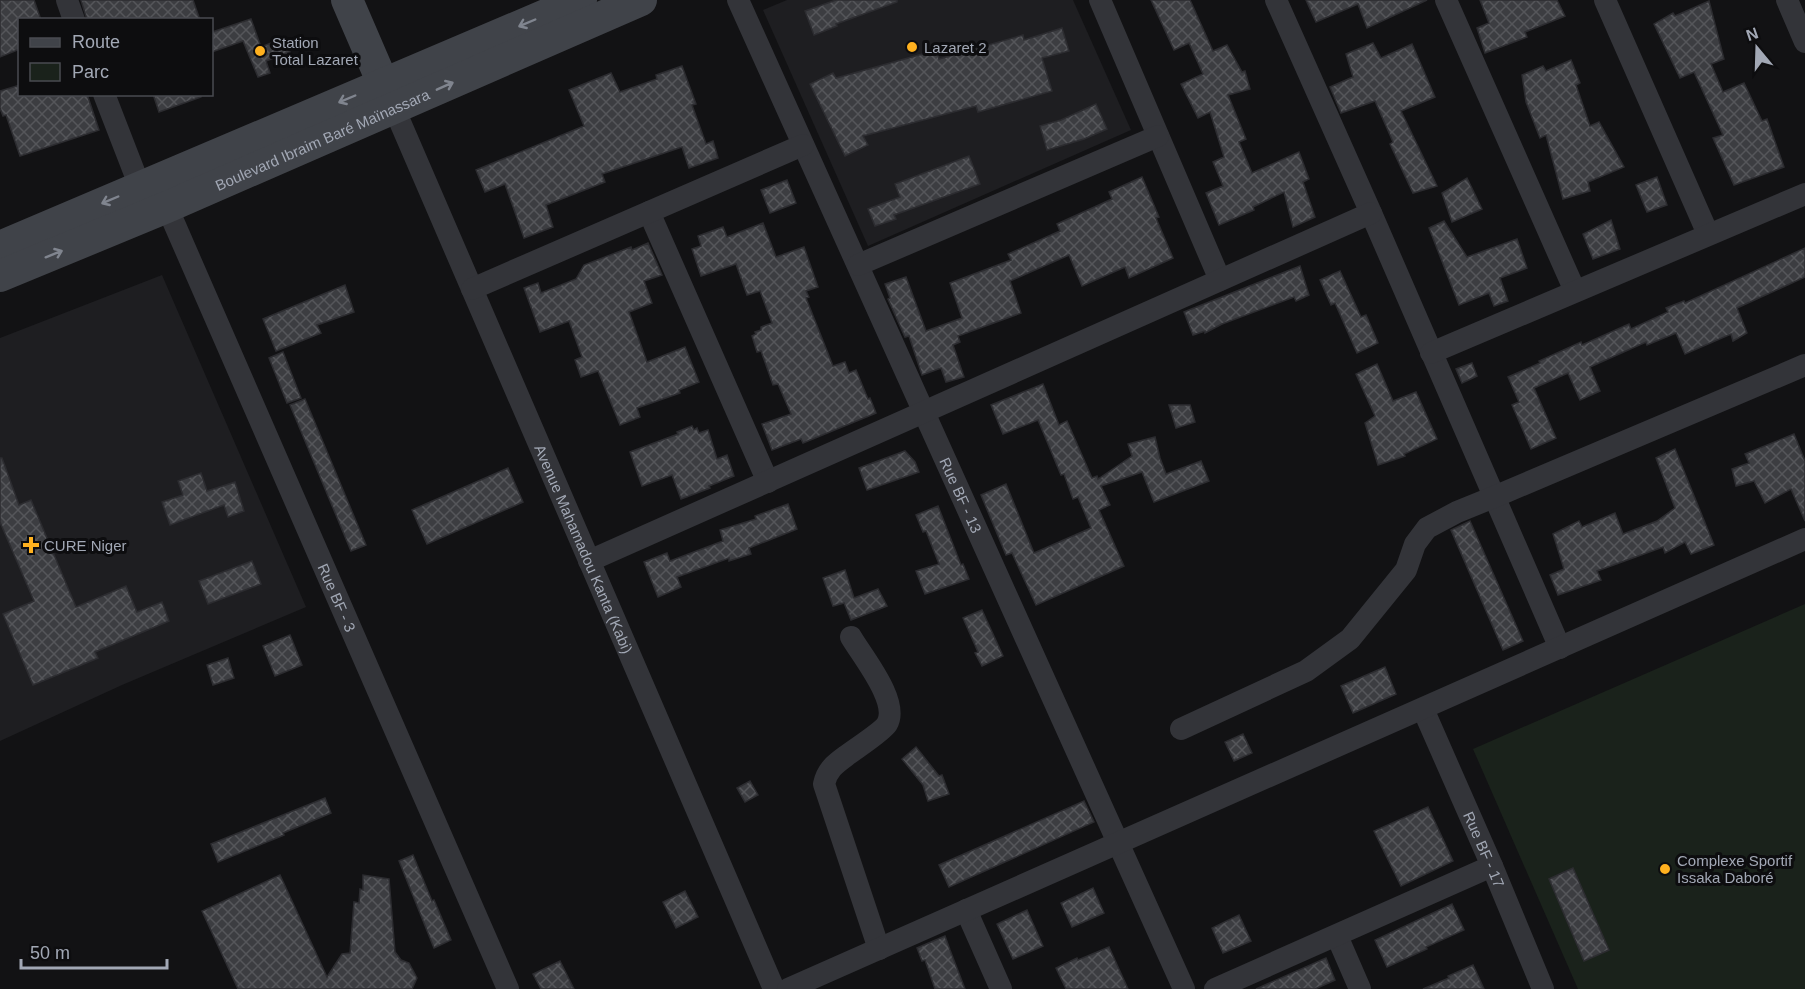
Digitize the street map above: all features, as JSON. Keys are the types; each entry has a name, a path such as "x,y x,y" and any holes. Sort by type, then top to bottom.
{"main road":[{"path":"347,0 388,96"},
{"name":"Boulevard Ibraim Baré Maïnassara","path":"0,276 167,207 580,0"},
{"name":"Boulevard Ibraim Baré Maïnassara","path":"0,247 140,187 641,0"}],"street":[{"path":"67,0 73,18"},
{"name":"Rue BF - 13","path":"738,0 1184,989"},
{"path":"1100,0 1220,280"},
{"path":"1276,0 1560,648"},
{"path":"1446,0 1575,291"},
{"path":"1605,0 1708,234"},
{"path":"1796,12 1805,42"},
{"path":"105,96 140,187"},
{"name":"Avenue Mahamadou Kanta (Kabi)","path":"388,96 774,989"},
{"path":"858,265 1158,136"},
{"path":"472,289 803,145"},
{"path":"1431,353 1805,194"},
{"name":"Rue BF - 3","path":"167,207 508,989"},
{"path":"649,212 768,482"},
{"path":"589,561 1371,213"},
{"path":"1181,729 1306,671 1350,639 1406,570 1416,544 1427,528 1457,512 1805,365"},
{"path":"788,989 1805,539"},
{"path":"851,637 886,694 890,713 886,725 837,762 827,773 824,784 879,949"},
{"name":"Rue BF - 17","path":"1423,709 1543,989"},
{"path":"1215,989 1492,866"},
{"path":"966,910 1001,989"},
{"path":"1337,936 1360,989"}],"shaded area":[{"path":"787,0 1073,0 1131,130 868,246 763,10"},
{"path":"162,275 306,607 122,685 0,741 0,338"}],"green space":[{"name":"Complexe Sportif Issaka Daboré","path":"1805,604 1805,989 1578,989 1473,749"}],"building":[{"path":"0,0 34,0 40,18 18,18 18,50 0,57"},
{"path":"81,0 193,0 199,18 86,18"},
{"path":"836,0 897,0 897,2 836,24 837,26 814,35 805,11"},
{"path":"1151,0 1190,0 1213,51 1227,45 1242,72 1245,71 1250,89 1228,95 1246,139 1239,142 1252,173 1299,152 1309,179 1303,182 1315,217 1293,227 1284,192 1253,207 1254,210 1219,225 1206,193 1223,186 1213,162 1224,157 1210,112 1198,118 1181,84 1203,74 1189,43 1174,50"},
{"path":"1306,0 1427,0 1367,28 1358,4 1316,22"},
{"path":"1480,0 1557,0 1565,16 1525,32 1527,37 1485,53 1477,28 1489,23"},
{"path":"1709,1 1724,59 1711,64 1723,92 1744,83 1762,121 1767,119 1784,167 1734,185 1713,138 1723,135 1694,72 1680,78 1654,24 1673,13 1675,16"},
{"path":"251,19 261,47 284,38 290,52 266,61 270,73 258,77 243,41 213,52 213,32"},
{"path":"1062,28 1069,51 1042,58 1052,91 978,112 976,106 863,136 868,145 845,156 810,84 833,73 836,78 937,50 939,59 1023,35 1024,40"},
{"path":"1373,43 1381,58 1412,44 1435,97 1401,111 1437,186 1413,193 1390,144 1393,142 1375,101 1341,113 1330,87 1353,77 1346,54"},
{"path":"1571,60 1580,83 1576,85 1590,126 1599,122 1624,167 1588,182 1590,191 1563,199 1546,135 1540,138 1526,102 1522,75 1543,66 1546,71"},
{"path":"682,66 696,104 692,105 706,144 713,141 718,158 689,168 682,147 602,174 605,182 546,205 553,227 524,238 505,184 485,192 476,170 584,126 569,90 611,73 620,92 657,79 656,75"},
{"path":"18,86 18,96 88,96 99,130 20,156 6,115 3,116 0,108 0,91"},
{"path":"154,96 201,96 201,97 159,112"},
{"path":"1096,104 1107,129 1084,139 1047,150 1040,126 1061,120"},
{"path":"969,156 980,184 894,215 896,219 875,226 868,209 900,197 895,184"},
{"path":"1142,177 1173,258 1129,278 1125,267 1082,286 1069,255 1010,281 1021,313 958,336 960,342 953,345 964,377 946,382 941,368 922,375 909,336 905,337 888,299 890,298 885,284 906,277 926,331 962,318 950,283 1011,260 1008,254 1060,231 1057,224 1112,199 1109,192"},
{"path":"1657,177 1667,205 1647,212 1636,185"},
{"path":"1467,178 1482,209 1452,222 1442,193"},
{"path":"787,180 796,203 770,213 761,190"},
{"path":"1611,220 1620,249 1593,259 1583,234"},
{"path":"1444,221 1467,257 1517,239 1527,268 1500,278 1508,301 1494,306 1489,293 1459,305 1429,228"},
{"path":"763,223 776,257 804,247 818,287 806,291 809,297 806,298 833,366 845,362 849,373 856,370 876,413 803,443 801,439 772,450 762,424 791,414 778,384 773,385 761,351 757,352 752,336 761,330 761,327 772,323 760,291 747,295 736,264 701,276 692,249 701,246 698,236 723,227 727,237"},
{"path":"648,243 662,275 644,281 652,303 629,312 647,362 685,347 699,382 679,390 680,393 637,408 640,417 620,425 598,371 581,377 575,360 582,357 569,321 540,332 524,288 538,283 541,293 576,279 584,265"},
{"path":"1805,248 1805,277 1737,308 1747,333 1733,341 1731,334 1685,354 1676,333 1647,345 1646,342 1590,367 1600,391 1580,400 1568,373 1534,388 1556,438 1531,449 1512,405 1519,402 1508,377 1581,342 1582,345 1629,324 1631,329 1668,312 1666,308 1684,301 1685,303"},
{"path":"1300,266 1309,295 1296,301 1294,297 1222,324 1205,333 1205,331 1193,335 1184,312"},
{"path":"1340,271 1361,317 1366,315 1378,343 1357,353 1335,303 1331,305 1320,280"},
{"path":"345,285 354,312 317,325 321,333 276,351 263,319"},
{"path":"283,352 301,398 287,403 269,358"},
{"path":"1472,363 1477,376 1462,383 1456,369"},
{"path":"1377,364 1393,401 1416,392 1437,439 1404,454 1405,456 1378,465 1365,423 1375,416 1356,374"},
{"path":"1043,384 1059,425 1067,421 1092,478 1097,476 1098,479 1132,456 1128,444 1155,437 1166,474 1201,461 1209,481 1154,502 1142,472 1101,486 1110,505 1099,510 1124,566 1036,605 1012,553 1006,555 981,495 1006,484 1034,553 1091,528 1078,497 1073,499 1064,474 1061,475 1038,420 1003,434 991,405"},
{"path":"305,399 366,545 351,551 290,405"},
{"path":"1169,405 1190,405 1195,422 1176,428"},
{"path":"692,426 694,430 697,428 699,433 708,430 717,459 727,455 734,476 681,499 672,475 642,486 630,452 678,434 677,432"},
{"path":"1794,434 1805,461 1805,521 1791,489 1765,503 1754,481 1736,486 1732,469 1749,463 1745,454"},
{"path":"1675,449 1714,545 1691,554 1685,542 1665,553 1663,547 1597,571 1601,580 1558,595 1550,575 1564,569 1553,534 1579,521 1582,527 1615,513 1623,534 1657,521 1675,508 1656,458"},
{"path":"905,451 915,462 919,472 867,490 859,468"},
{"path":"0,458 2,458 19,505 31,500 76,607 126,586 137,612 162,602 169,621 95,652 98,658 33,685 3,614 34,601 0,522"},
{"path":"508,468 523,502 427,544 412,510"},
{"path":"201,473 207,491 235,482 244,511 228,517 224,505 170,525 162,502 183,495 178,481"},
{"path":"788,504 797,529 749,548 751,554 729,561 729,558 677,577 681,587 658,597 644,562 667,553 670,561 723,541 720,530 756,519 755,516"},
{"path":"938,506 961,565 963,564 969,579 925,594 916,571 939,564 926,531 923,532 916,515"},
{"path":"1470,521 1523,641 1503,650 1451,530"},
{"path":"252,561 261,584 208,604 199,581"},
{"path":"845,570 854,598 878,589 887,606 851,620 844,603 833,606 823,578"},
{"path":"982,610 1003,656 982,666 963,618"},
{"path":"290,635 302,665 275,676 263,646"},
{"path":"228,658 234,678 213,685 207,665"},
{"path":"1385,667 1396,694 1353,713 1341,686"},
{"path":"1243,734 1252,753 1234,761 1225,742"},
{"path":"916,747 939,776 942,775 949,794 928,801 923,785 902,759"},
{"path":"750,781 758,795 745,802 737,788"},
{"path":"325,798 331,813 218,862 211,844"},
{"path":"1084,801 1094,822 949,887 939,865"},
{"path":"1428,807 1453,861 1401,886 1374,831"},
{"path":"413,855 451,940 434,948 399,861"},
{"path":"1573,868 1609,950 1584,961 1549,879"},
{"path":"280,875 327,977 342,954 350,953 354,902 359,903 360,889 363,890 363,875 389,879 395,952 401,960 409,963 417,978 412,989 238,989 202,911"},
{"path":"1093,888 1104,913 1072,927 1061,903"},
{"path":"685,891 698,917 676,928 663,902"},
{"path":"1452,904 1464,930 1387,967 1375,940"},
{"path":"1027,910 1043,946 1013,959 997,924"},
{"path":"1239,915 1251,941 1223,953 1212,928"},
{"path":"945,936 965,989 935,989 925,960 922,961 917,948"},
{"path":"1109,947 1128,989 1066,989 1056,968"},
{"path":"1326,958 1335,980 1315,989 1256,989"},
{"path":"560,961 574,989 541,989 533,974"},
{"path":"1473,965 1484,989 1423,989 1449,978 1448,976"}],"place":[{"name":"Lazaret 2","path":"912,47"},
{"name":"Station Total Lazaret","path":"260,51"},
{"name":"CURE Niger","path":"31,545"},
{"name":"Complexe Sportif Issaka Daboré","path":"1665,869"}]}
